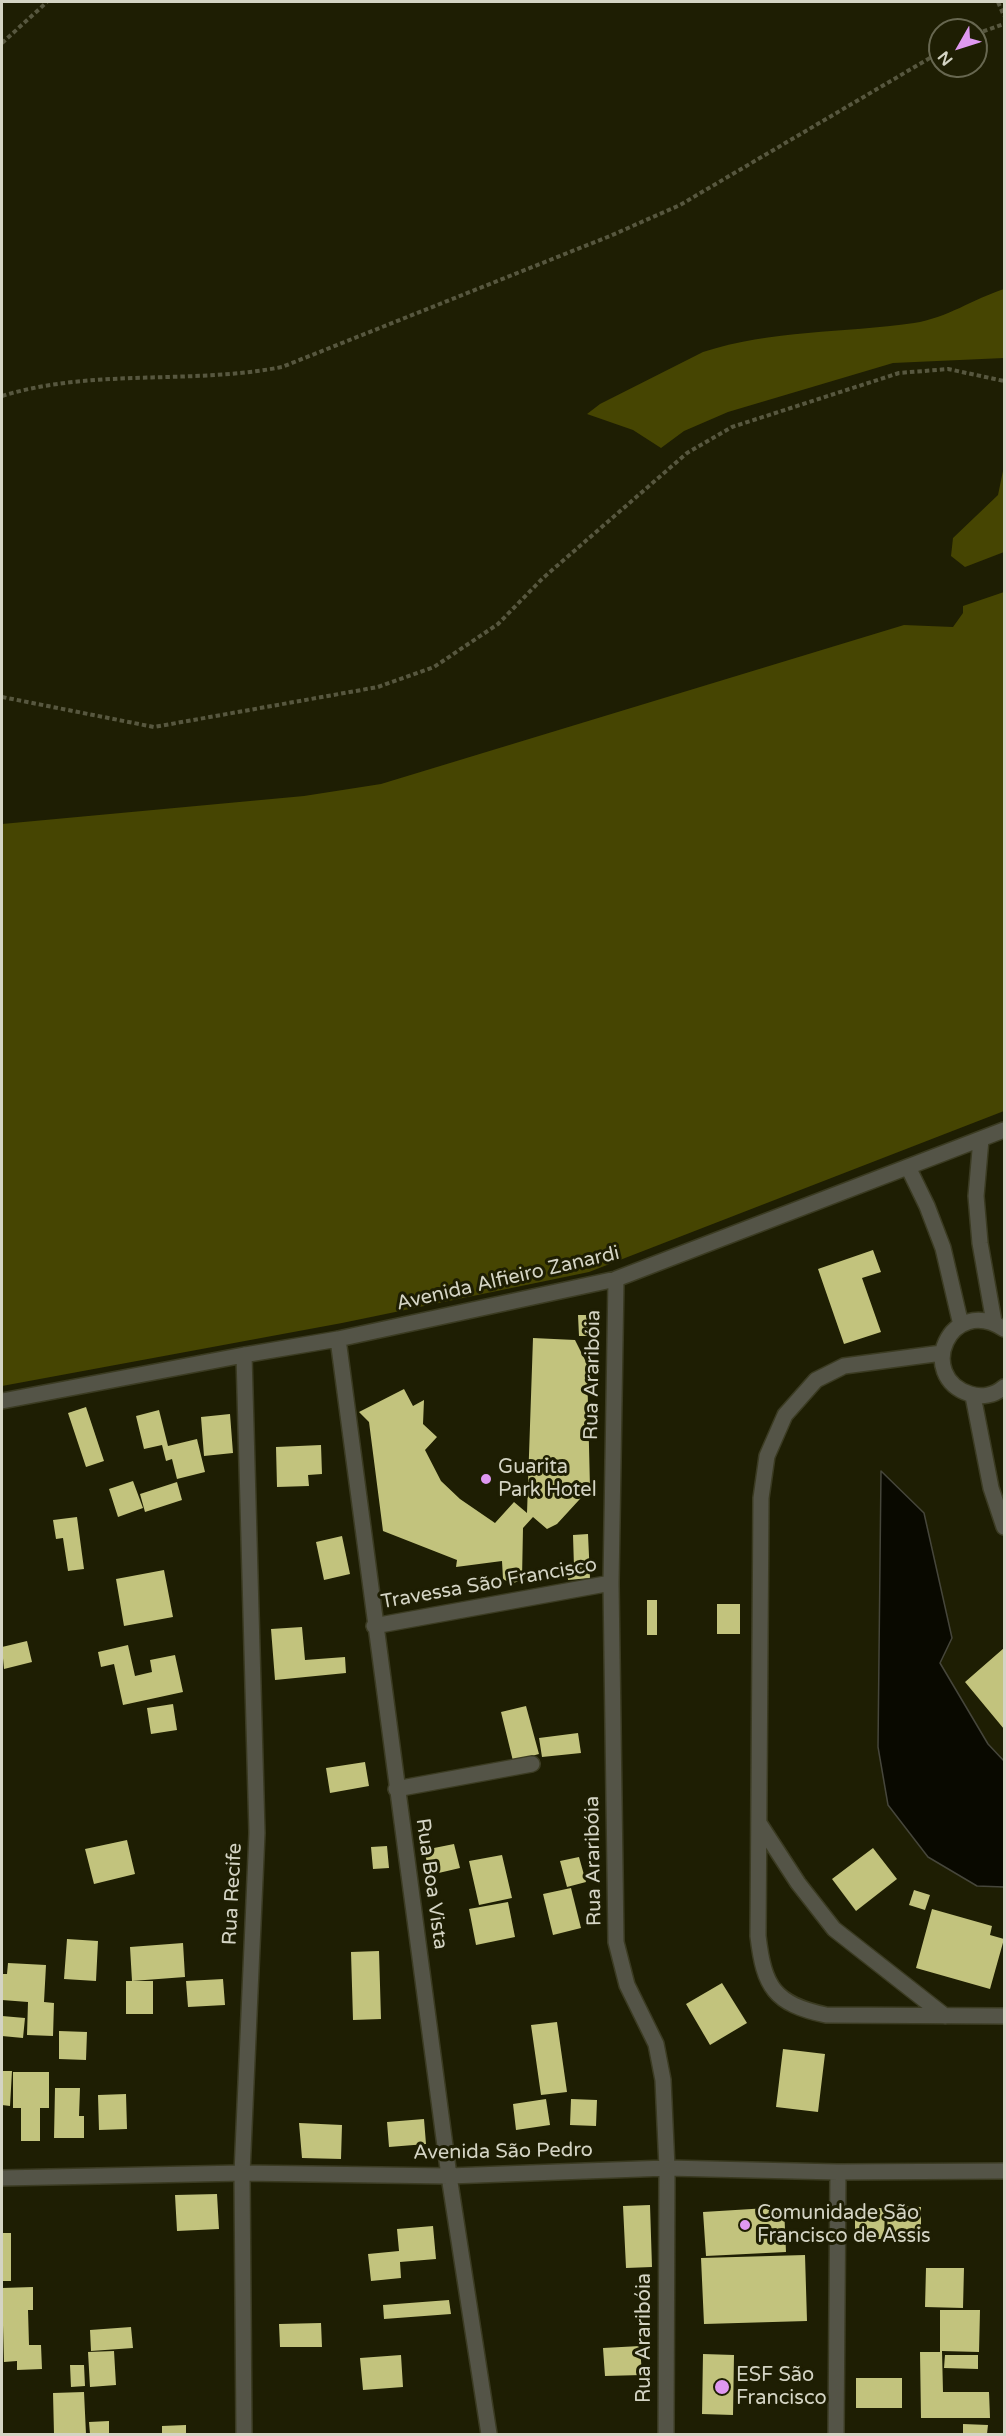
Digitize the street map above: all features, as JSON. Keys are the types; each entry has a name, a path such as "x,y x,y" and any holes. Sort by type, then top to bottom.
{"street":[{"name":"Avenida Alfieiro Zanardi","path":"2,1401 338,1339 616,1279 1005,1130"},
{"path":"981,1139 976,1196 980,1243 999,1326"},
{"path":"908,1167 927,1206 943,1248 961,1325"},
{"name":"Rua Araribóia","path":"616,1279 610,1583 616,1942 627,1985 656,2044 663,2080 667,2168 666,2434"},
{"path":"999,1326 983,1320 961,1325 945,1342 942,1365 953,1385 973,1396 1003,1393"},
{"name":"Rua Boa Vista","path":"338,1339 374,1626 449,2176 489,2434"},
{"path":"942,1353 844,1366 816,1380 785,1415 767,1456 761,1498 758,1936 762,1967 777,1994 799,2009 826,2014 1005,2016"},
{"name":"Rua Recife","path":"243,2434 242,2173 257,1833 244,1355"},
{"path":"973,1396 991,1488 1005,1527"},
{"name":"Travessa São Francisco","path":"374,1626 610,1583"},
{"path":"396,1789 532,1764"},
{"path":"759,1823 798,1883 834,1929 945,2016"},
{"name":"Avenida São Pedro","path":"2,2178 242,2173 449,2176 667,2168 838,2172 1005,2171"},
{"path":"836,2434 838,2172"}],"path":[{"path":"2,43 47,2"},
{"path":"998,2 1005,16"},
{"path":"988,30 1005,24"},
{"path":"2,396 26,388 67,381 247,374 282,367 610,236 680,205 928,59"},
{"path":"2,697 154,727 378,687 434,667 498,624 543,578 687,453 732,426 899,373 948,369 1005,381"}],"shaded area":[{"path":"1004,289 1004,358 893,363 728,412 684,431 661,448 633,430 587,414 600,404 703,352 781,336 926,321"},
{"path":"1004,466 1004,552 965,567 951,556 953,538 998,495"},
{"path":"1004,592 1004,1111 589,1272 342,1323 2,1386 2,824 304,796 381,784 904,625 953,627 963,613 963,606"},
{"path":"881,1471 924,1513 952,1638 940,1663 988,1744 1004,1761 1004,1887 977,1886 928,1857 888,1805 878,1747"}],"building":[{"path":"873,1250 881,1272 862,1278 881,1332 844,1344 818,1269"},
{"path":"578,1315 591,1315 592,1336 579,1336"},
{"path":"533,1338 575,1340 587,1364 590,1488 557,1524 547,1529 533,1517 523,1528 522,1579 512,1584 503,1579 502,1561 456,1567 457,1560 383,1531 369,1422 359,1412 404,1389 413,1406 424,1400 423,1424 437,1437 425,1450 441,1481 460,1499 495,1523 514,1502 527,1513"},
{"path":"86,1407 104,1461 86,1467 68,1413"},
{"path":"159,1410 168,1446 197,1439 205,1472 177,1479 172,1459 166,1461 162,1445 144,1449 136,1416"},
{"path":"230,1414 233,1453 204,1456 201,1417"},
{"path":"321,1445 322,1474 308,1475 309,1486 277,1487 276,1447"},
{"path":"133,1481 143,1508 118,1517 109,1489"},
{"path":"177,1482 182,1500 145,1512 140,1494"},
{"path":"77,1517 84,1569 68,1571 63,1538 56,1539 53,1520"},
{"path":"588,1534 590,1578 568,1580 567,1567 574,1567 573,1535"},
{"path":"342,1536 350,1574 324,1580 316,1542"},
{"path":"164,1570 173,1617 124,1626 116,1579"},
{"path":"647,1600 657,1600 657,1635 647,1635"},
{"path":"717,1604 740,1604 740,1634 717,1634"},
{"path":"302,1627 305,1660 345,1657 346,1673 275,1680 271,1629"},
{"path":"27,1641 32,1662 4,1669 2,1647"},
{"path":"128,1645 135,1676 152,1672 150,1660 175,1655 183,1692 123,1705 114,1664 101,1667 98,1652"},
{"path":"1004,1648 1004,1729 965,1682"},
{"path":"173,1704 177,1730 151,1734 147,1708"},
{"path":"526,1706 539,1754 513,1761 501,1712"},
{"path":"578,1733 581,1753 542,1757 539,1738"},
{"path":"365,1762 369,1786 330,1793 326,1768"},
{"path":"127,1840 135,1874 94,1884 85,1849"},
{"path":"454,1844 460,1868 430,1875 424,1850"},
{"path":"387,1846 389,1868 373,1869 371,1847"},
{"path":"873,1848 897,1879 856,1911 832,1879"},
{"path":"502,1855 512,1898 479,1905 469,1861"},
{"path":"579,1857 586,1882 567,1887 560,1861"},
{"path":"571,1888 581,1928 553,1935 543,1894"},
{"path":"914,1890 930,1895 925,1910 909,1905"},
{"path":"508,1902 515,1937 476,1945 469,1909"},
{"path":"932,1909 992,1926 990,1935 1004,1939 990,1989 916,1968"},
{"path":"67,1939 98,1941 96,1981 64,1979"},
{"path":"183,1943 185,1977 132,1981 130,1947"},
{"path":"379,1951 381,2019 353,2020 351,1952"},
{"path":"8,1963 46,1965 44,2002 54,2003 53,2036 27,2035 28,2002 2,2000 2,1974 7,1974"},
{"path":"223,1979 225,2005 188,2007 186,1981"},
{"path":"126,1981 153,1981 153,2014 126,2014"},
{"path":"722,1983 747,2023 710,2045 686,2004"},
{"path":"2,2016 25,2018 23,2038 2,2036"},
{"path":"557,2022 567,2092 541,2095 531,2025"},
{"path":"59,2031 87,2032 86,2060 59,2059"},
{"path":"783,2049 825,2054 818,2112 776,2107"},
{"path":"2,2071 12,2071 10,2106 2,2105"},
{"path":"13,2072 49,2072 49,2108 40,2108 40,2141 21,2141 21,2108 13,2108"},
{"path":"55,2088 80,2088 79,2116 84,2116 84,2138 54,2138"},
{"path":"126,2094 127,2129 99,2130 98,2095"},
{"path":"546,2099 550,2125 516,2130 513,2104"},
{"path":"571,2099 597,2100 596,2126 570,2125"},
{"path":"424,2119 426,2144 389,2147 387,2122"},
{"path":"299,2123 342,2125 341,2159 302,2158"},
{"path":"217,2194 219,2229 177,2231 175,2195"},
{"path":"650,2205 652,2267 626,2268 623,2206"},
{"path":"888,2206 921,2207 921,2236 887,2235"},
{"path":"784,2207 786,2252 706,2256 703,2212"},
{"path":"855,2208 885,2208 884,2239 855,2239"},
{"path":"433,2226 436,2259 400,2262 401,2278 371,2281 368,2254 399,2251 397,2229"},
{"path":"2,2233 11,2233 11,2281 2,2281"},
{"path":"805,2255 807,2321 704,2324 701,2258"},
{"path":"926,2268 964,2268 963,2308 925,2307"},
{"path":"33,2287 33,2310 28,2310 29,2345 41,2345 42,2369 17,2370 17,2361 4,2362 2,2288"},
{"path":"449,2300 451,2314 384,2319 383,2305"},
{"path":"940,2310 980,2310 979,2352 942,2351 943,2392 989,2392 990,2418 921,2418 920,2352 940,2352"},
{"path":"321,2323 322,2347 280,2347 279,2324"},
{"path":"131,2327 133,2348 91,2351 90,2330"},
{"path":"640,2346 642,2375 605,2376 603,2348"},
{"path":"114,2351 116,2385 90,2387 88,2352"},
{"path":"703,2354 734,2355 733,2415 702,2414"},
{"path":"401,2355 403,2387 363,2390 360,2358"},
{"path":"945,2355 978,2355 978,2369 944,2368"},
{"path":"70,2365 84,2365 85,2386 71,2387"},
{"path":"856,2378 902,2378 902,2408 856,2408"},
{"path":"84,2392 86,2434 54,2434 53,2393"},
{"path":"109,2421 109,2434 90,2434 89,2422"},
{"path":"963,2424 988,2425 987,2434 963,2434"},
{"path":"186,2425 186,2434 162,2434 162,2426"}],"place":[{"name":"Guarita Park Hotel","path":"486,1479"},
{"name":"Comunidade São Francisco de Assis","path":"745,2225"},
{"name":"ESF São Francisco","path":"722,2387"}]}
